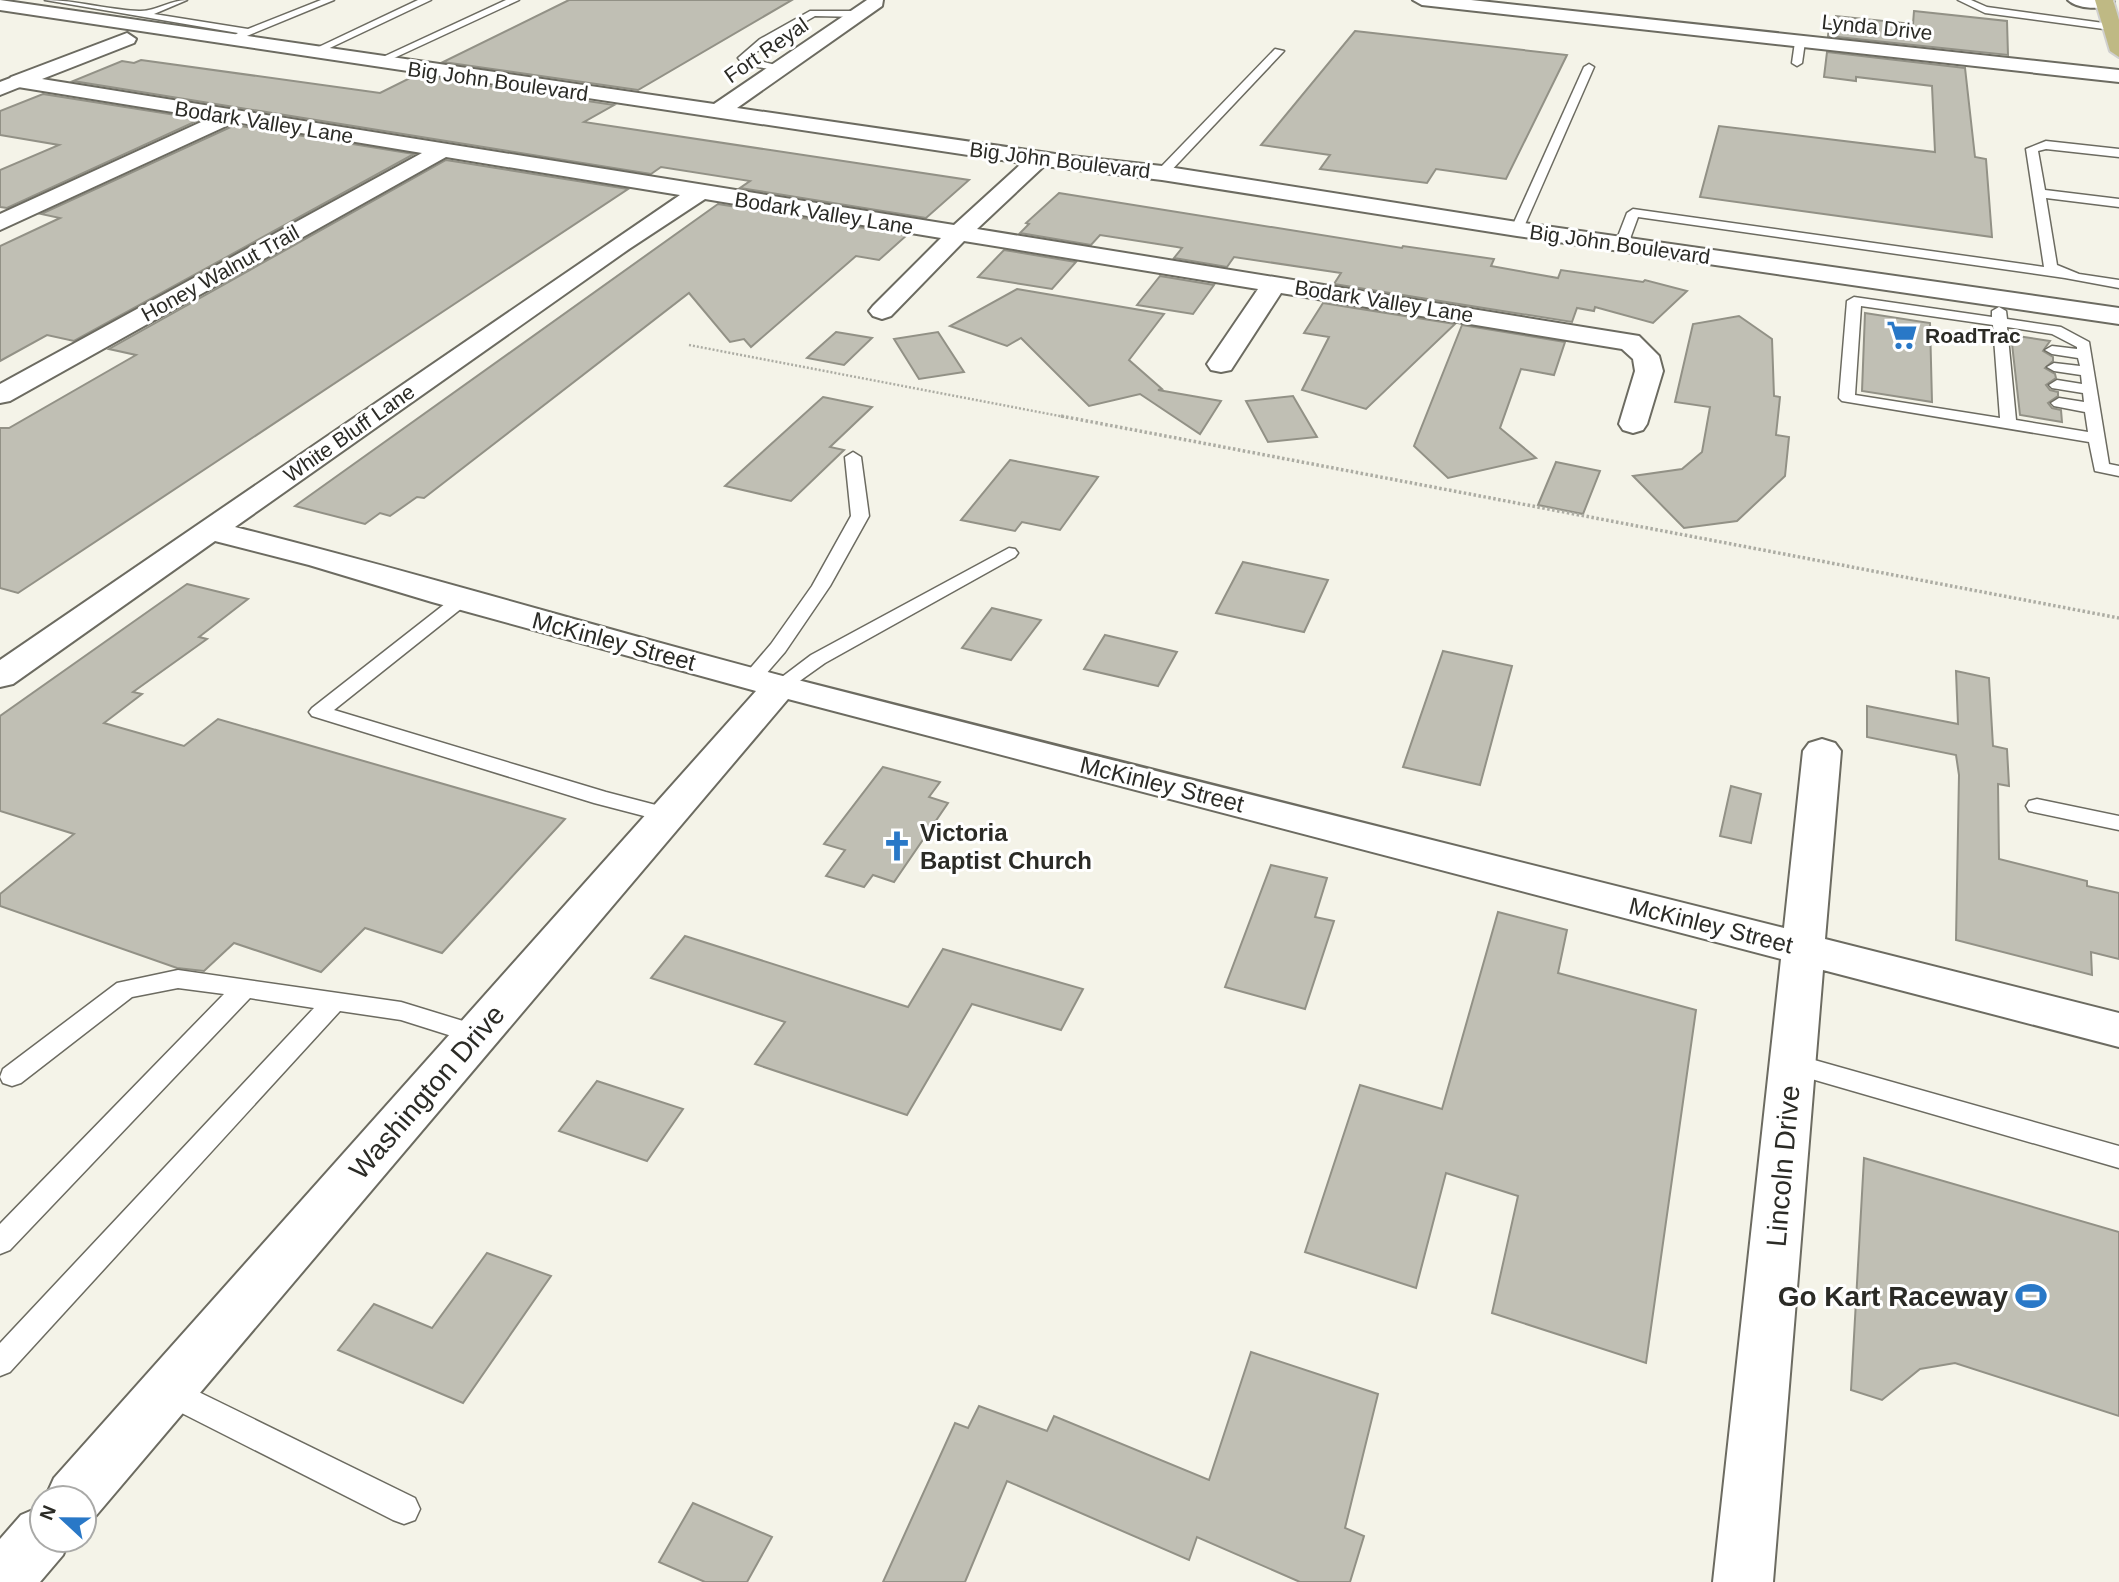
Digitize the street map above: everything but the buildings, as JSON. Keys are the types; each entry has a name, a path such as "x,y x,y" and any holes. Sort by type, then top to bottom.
{"main road":[{"path":"2104,1 2119,51"}],"street":[{"name":"Lynda Drive","path":"1422,0 2119,76"},
{"path":"2077,0 2104,1"},
{"name":"Fort Reyal","path":"717,112 876,2"},
{"name":"Big John Boulevard","path":"0,5 375,63 1039,159 1162,173 1517,229 2119,316"},
{"path":"9,85 127,39"},
{"name":"Bodark Valley Lane","path":"9,85 230,117 1630,342 1646,356 1649,371 1633,424"},
{"path":"0,223 230,117"},
{"name":"Honey Walnut Trail","path":"0,395 439,152"},
{"path":"882,311 958,234 1039,159"},
{"name":"White Bluff Lane","path":"0,676 621,244 699,193"},
{"path":"1221,364 1274,284"},
{"name":"McKinley Street","path":"208,530 320,558 461,600 765,682 2119,1030"},
{"name":"Washington Drive","path":"86,1484 667,816 765,682"},
{"name":"Lincoln Drive","path":"1744,1582 1822,751"},
{"path":"1,1582 28,1551"}],"lane":[{"path":"50,0 249,32"},
{"path":"143,15 182,0"},
{"path":"228,40 329,0"},
{"path":"311,53 426,0"},
{"path":"375,63 514,0"},
{"path":"1963,0 1985,10 2111,27"},
{"path":"779,69 747,63 743,58 764,40 813,13 859,13"},
{"path":"1797,63 1800,42"},
{"path":"1162,173 1279,51"},
{"path":"1517,229 1590,67"},
{"path":"2064,274 2051,267 2032,149 2046,145 2119,153"},
{"path":"2039,193 2119,203"},
{"path":"1622,244 1633,213 2119,284"},
{"path":"1889,283 1889,306"},
{"path":"1998,299 2000,322 2007,343 2012,395 2008,424"},
{"path":"2097,438 1847,398 1854,301 2056,330 2084,345 2091,390 2101,468 2119,471"},
{"path":"2052,350 2086,355"},
{"path":"2054,367 2088,372"},
{"path":"2057,385 2091,390"},
{"path":"2059,403 2093,408"},
{"path":"765,682 778,648 821,586 860,516 853,457"},
{"path":"765,682 830,652 1009,553"},
{"path":"461,600 319,712 667,816"},
{"path":"2037,806 2119,823"},
{"path":"12,1076 125,989 178,979 401,1011 477,1035"},
{"path":"0,1242 245,988"},
{"path":"0,1363 335,1001"},
{"path":"1793,1064 2119,1157"},
{"path":"168,1391 404,1510"}],"path":[{"path":"689,345 2119,618"}],"place":[{"name":"RoadTrac","path":"1902,335"},
{"name":"Victoria Baptist Church","path":"897,846"},
{"name":"Go Kart Raceway","path":"2031,1296"}]}
